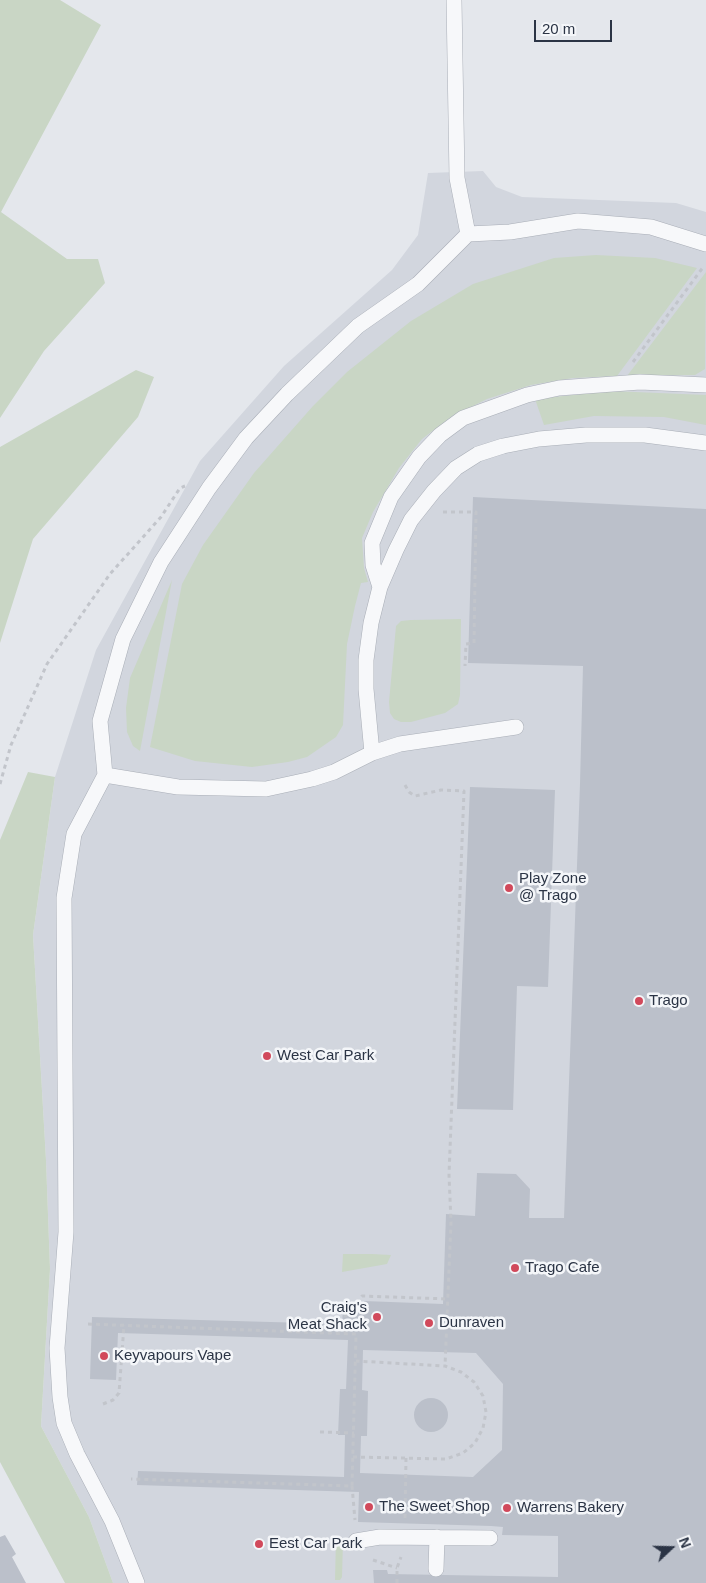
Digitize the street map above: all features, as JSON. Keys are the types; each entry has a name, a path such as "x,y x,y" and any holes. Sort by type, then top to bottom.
{"lane":[{"path":"454,0 457,178 468,234"},
{"path":"137,1583 112,1521 77,1454 64,1423 60,1397 57,1348 66,1232 64,898 74,834 105,775 100,720 123,639 161,562 209,488 246,438 286,394 358,326 418,284 468,234 510,232 578,221 651,226 706,244"},
{"path":"380,587 373,565 372,543 391,497 419,457 440,435 463,418 527,395 559,388 622,383 706,385"},
{"path":"372,753 366,698 366,660 371,623 380,587 411,520 434,491 456,468 478,454 503,446 539,439 586,435 645,435 706,443"},
{"path":"105,775 178,787 266,789 334,772 372,753 414,741 516,727"},
{"path":"356,1541 380,1537 490,1538"},
{"path":"436,1569 437,1537"}],"path":[{"path":"622,383 622,375 704,266"},
{"path":"0,784 11,744 47,664 110,574 161,517 180,488 189,484"},
{"path":"442,512 476,512 474,644 466,644 465,666"},
{"path":"405,785 409,792 415,796 441,790 464,791 449,1175 451,1222 446,1366"},
{"path":"345,1333 346,1305 356,1304 362,1296 448,1299"},
{"path":"88,1324 356,1334 352,1486 131,1479"},
{"path":"103,1404 114,1400 119,1392 124,1325"},
{"path":"353,1457 446,1459 463,1453 475,1442 483,1428 486,1412 483,1396 474,1382 461,1372 446,1366 356,1361"},
{"path":"320,1432 354,1433"},
{"path":"405,1523 406,1458"},
{"path":"397,1583 397,1568 403,1552"}],"shaded area":[{"path":"483,171 496,187 522,197 676,203 706,212 706,1583 113,1583 89,1517 41,1426 50,1269 46,1160 33,935 55,777 96,650 200,461 284,366 392,270 418,235 428,173"}],"green space":[{"path":"0,0 60,0 101,25 1,212 67,259 98,259 105,283 44,351 0,418"},
{"path":"596,255 655,258 697,268 617,376 573,378 531,385 487,399 451,417 422,439 399,468 373,512 362,538 364,568 368,582 361,583 347,644 343,725 336,737 307,757 288,762 252,767 195,761 150,747 182,584 203,545 254,473 313,406 347,372 411,321 473,284 554,258"},
{"path":"706,272 705,369 695,375 627,376"},
{"path":"136,370 154,377 138,417 33,539 0,643 0,447"},
{"path":"611,391 706,395 706,425 664,417 594,416 544,425 535,399"},
{"path":"172,580 140,751 133,746 127,732 126,708 130,678"},
{"path":"461,619 460,695 458,704 445,713 411,722 401,722 394,719 390,713 389,702 396,626 401,621"},
{"path":"28,772 55,777 33,935 46,1160 50,1269 41,1426 89,1517 113,1583 65,1583 0,1462 0,840"},
{"path":"343,1254 391,1255 387,1264 342,1272"},
{"path":"336,1538 341,1538 343,1541 342,1577 340,1580 335,1580"}],"building":[{"name":"Trago","path":"473,497 706,509 706,1583 374,1583 373,1570 387,1570 388,1574 558,1577 558,1536 502,1535 503,1527 491,1526 358,1522 359,1492 137,1485 138,1471 344,1477 345,1435 338,1435 340,1389 346,1389 348,1340 118,1333 116,1380 90,1379 92,1317 342,1324 343,1309 364,1310 364,1301 443,1304 446,1214 475,1216 477,1173 516,1174 530,1189 529,1218 564,1218 583,666 468,663","holes":["363,1350 476,1353 503,1384 502,1450 473,1477 360,1473 361,1436 367,1436 368,1391 362,1390"]},
{"name":"Play Zone @ Trago","path":"470,787 555,790 548,987 517,986 513,1110 457,1109"},
{"path":"431,1398 443,1403 448,1415 443,1427 431,1432 419,1427 414,1415 419,1403"},
{"path":"5,1535 16,1554 12,1557 26,1583 0,1583 0,1537"}],"place":[{"name":"Play Zone @ Trago","path":"509,888"},
{"name":"Trago","path":"639,1001"},
{"name":"West Car Park","path":"267,1056"},
{"name":"Trago Cafe","path":"515,1268"},
{"name":"Craig's Meat Shack","path":"377,1317"},
{"name":"Dunraven","path":"429,1323"},
{"name":"Keyvapours Vape","path":"104,1356"},
{"name":"The Sweet Shop","path":"369,1507"},
{"name":"Warrens Bakery","path":"507,1508"},
{"name":"Eest Car Park","path":"259,1544"}]}
